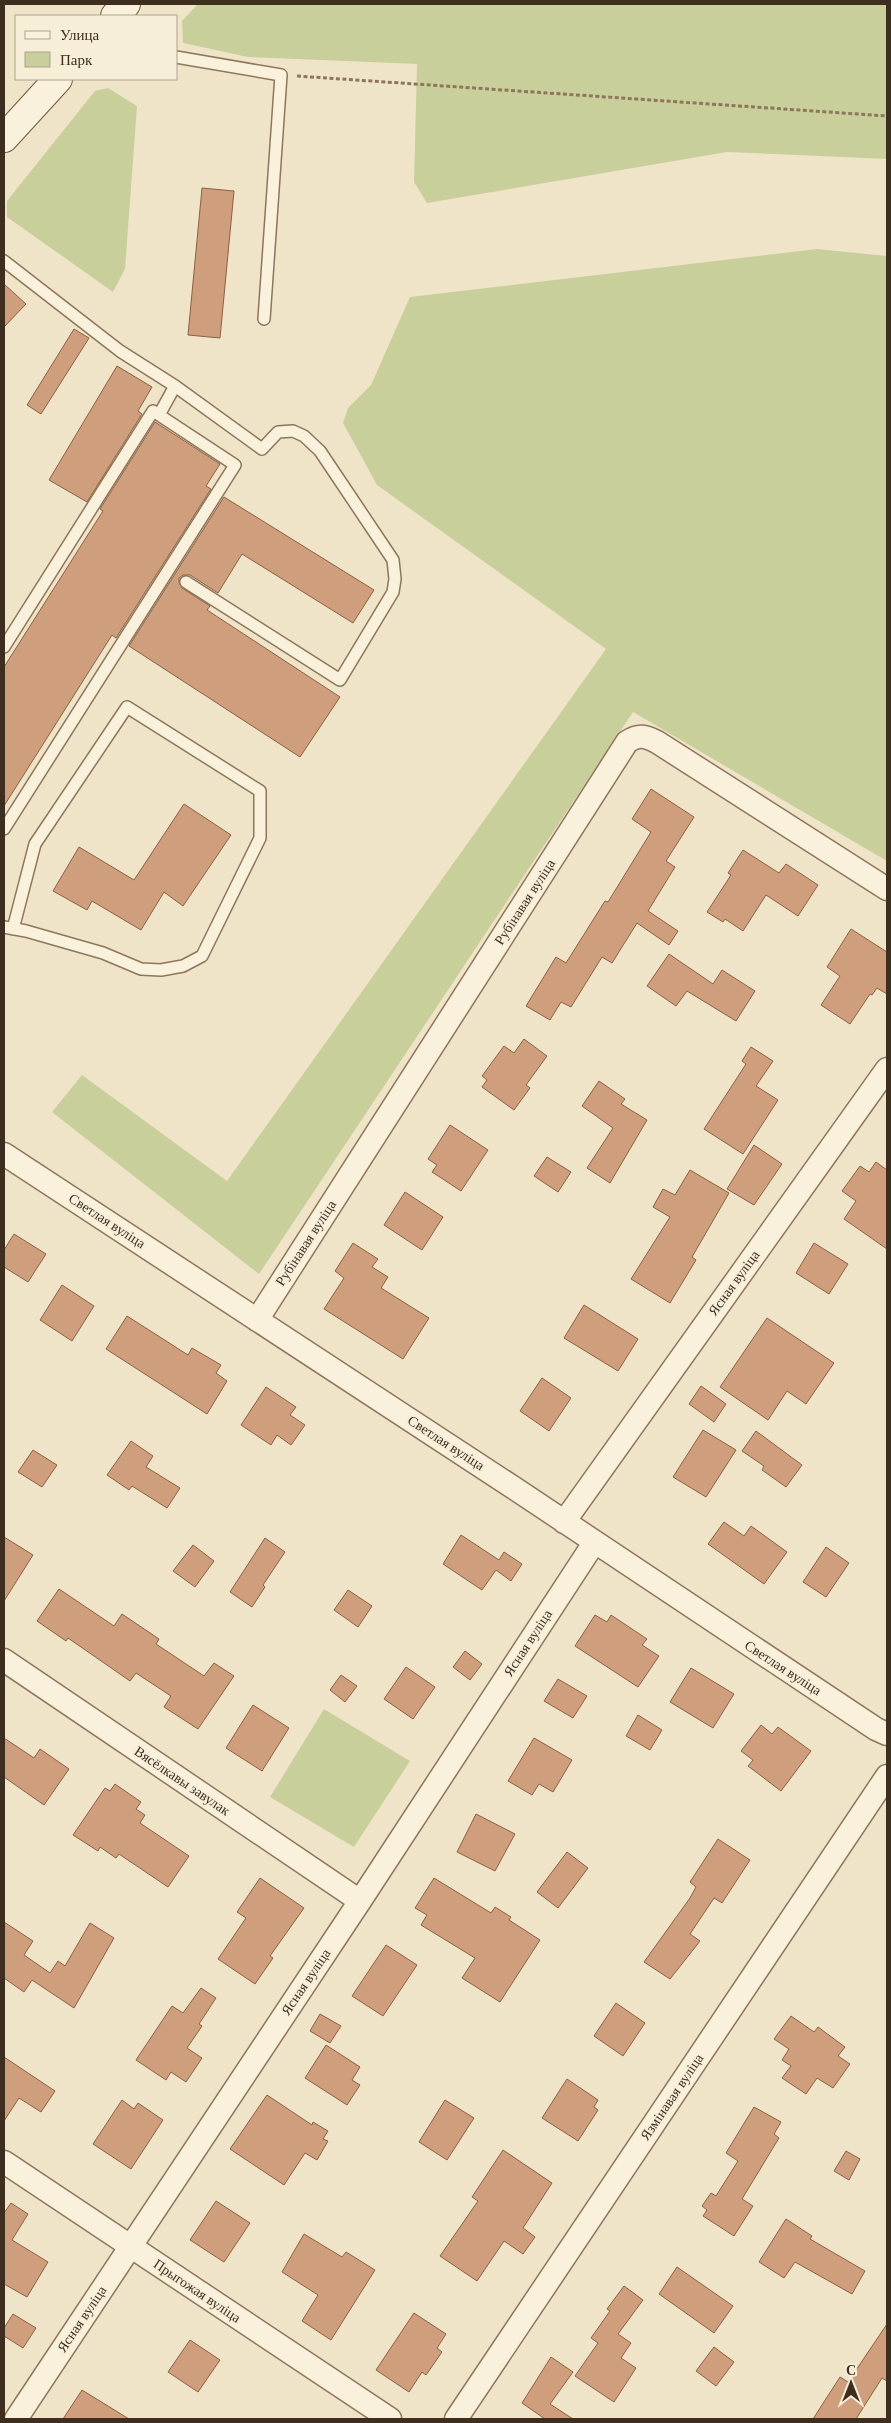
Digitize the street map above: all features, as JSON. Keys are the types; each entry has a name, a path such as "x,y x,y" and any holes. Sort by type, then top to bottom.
{"main road":[{"path":"116,15 126,4"},
{"path":"4,138 57,80"}],"street":[{"name":"Рубінавая вуліца","path":"257,1320 627,742 636,736 643,735 657,742 887,890"},
{"name":"Ясная вуліца","path":"564,1522 887,1069"},
{"name":"Светлая вуліца","path":"4,1154 876,1729 887,1734"},
{"name":"Ясная вуліца","path":"16,2419 360,1901 594,1543"},
{"name":"Вясёлкавы завулак","path":"4,1660 360,1901"},
{"name":"Язмінавая вуліца","path":"456,2419 887,1776"},
{"name":"Прыгожая вуліца","path":"4,2162 390,2419"}],"lane":[{"path":"178,57 281,74 264,319"},
{"path":"4,261 120,351 174,386 262,449 278,432 293,431 304,436 320,451 393,560 396,579 393,592 340,680 186,582"},
{"path":"159,415 174,386"},
{"path":"4,647 153,411 235,465 4,829"},
{"path":"127,707 260,791 260,838 202,956 183,966 161,970 140,969 102,953 8,928 35,844 127,707"}],"path":[{"path":"281,74 887,116"}],"green space":[{"path":"198,4 887,4 887,159 727,152 427,203 414,182 417,64 248,57 183,43 182,21"},
{"path":"108,88 137,106 125,269 113,292 7,217 7,201 95,91"},
{"path":"817,249 887,256 887,861 633,712 259,1274 52,1112 82,1075 227,1181 606,649 377,485 343,423 348,408 371,385 410,297"},
{"path":"324,1709 410,1761 354,1847 270,1797"}],"building":[{"path":"202,188 234,191 220,338 188,335"},
{"path":"4,284 26,304 4,327"},
{"path":"74,329 89,338 41,414 27,405"},
{"path":"117,366 152,387 138,411 142,414 87,502 49,480"},
{"path":"155,422 220,464 206,486 211,489 116,638 112,635 4,806 4,667 103,511 100,509"},
{"path":"224,497 374,590 353,623 242,554 218,593 190,575 183,575 179,578 182,588 210,606 207,610 340,697 300,757 129,646"},
{"path":"651,789 694,817 666,861 675,867 648,911 678,931 669,945 637,923 612,963 602,957 571,1007 561,1002 550,1020 526,1006 556,957 566,963 605,901 608,902 651,832 632,819"},
{"path":"184,804 231,835 183,906 164,892 141,930 92,901 87,910 53,891 79,847 134,880"},
{"path":"743,850 779,873 786,864 818,885 798,916 766,895 743,931 725,919 723,922 707,912 731,875 728,873"},
{"path":"851,929 887,952 887,994 877,988 872,995 870,994 850,1024 821,1005 840,976 827,967"},
{"path":"669,954 713,984 722,970 755,991 736,1021 687,991 676,1006 647,986"},
{"path":"524,1039 547,1056 526,1085 530,1088 514,1110 482,1087 487,1080 482,1076 504,1046 514,1053"},
{"path":"751,1047 773,1061 756,1086 778,1100 743,1154 704,1129 746,1064 742,1061"},
{"path":"599,1081 625,1099 621,1104 647,1120 610,1183 587,1168 613,1128 582,1106"},
{"path":"450,1125 488,1150 461,1191 432,1172 437,1165 428,1159"},
{"path":"754,1145 782,1164 754,1205 727,1189"},
{"path":"547,1157 571,1172 558,1192 534,1176"},
{"path":"876,1162 887,1170 887,1249 844,1219 856,1201 842,1191 860,1166 869,1172"},
{"path":"690,1170 729,1193 692,1257 696,1260 670,1303 631,1279 670,1217 653,1207 663,1189 675,1195"},
{"path":"405,1192 443,1217 422,1250 384,1225"},
{"path":"14,1234 46,1254 28,1282 4,1267 4,1250"},
{"path":"353,1243 378,1259 372,1267 388,1277 381,1288 429,1318 403,1359 324,1309 344,1278 335,1271"},
{"path":"814,1243 848,1264 829,1294 796,1273"},
{"path":"62,1285 94,1306 72,1341 40,1320"},
{"path":"584,1305 638,1339 618,1371 564,1338"},
{"path":"127,1316 188,1355 192,1348 221,1365 216,1373 227,1381 207,1414 106,1349"},
{"path":"767,1318 834,1363 806,1404 787,1391 768,1420 720,1387"},
{"path":"542,1378 571,1398 549,1431 520,1411"},
{"path":"701,1386 726,1404 714,1422 689,1404"},
{"path":"266,1387 296,1407 290,1415 305,1425 291,1445 277,1435 271,1445 241,1425"},
{"path":"703,1430 736,1450 706,1497 673,1477"},
{"path":"756,1431 802,1465 786,1487 762,1470 764,1466 742,1451"},
{"path":"131,1441 153,1456 146,1467 180,1488 167,1508 132,1486 129,1490 107,1475"},
{"path":"33,1450 57,1465 42,1487 18,1472"},
{"path":"724,1522 744,1536 751,1526 787,1552 764,1584 708,1544"},
{"path":"461,1535 499,1560 504,1552 522,1564 511,1581 496,1570 482,1590 443,1564"},
{"path":"4,1537 33,1555 4,1601"},
{"path":"265,1538 285,1552 263,1585 265,1587 252,1607 230,1592"},
{"path":"193,1545 214,1561 195,1587 173,1571"},
{"path":"826,1547 849,1563 826,1597 803,1582"},
{"path":"59,1589 114,1626 122,1614 159,1639 156,1644 204,1676 214,1663 234,1676 198,1729 164,1707 171,1696 136,1673 130,1681 68,1638 66,1641 37,1621"},
{"path":"348,1590 372,1606 358,1627 334,1610"},
{"path":"595,1615 607,1622 611,1615 647,1639 642,1645 659,1656 638,1687 575,1646"},
{"path":"465,1651 482,1664 470,1680 453,1667"},
{"path":"406,1667 435,1687 413,1719 384,1699"},
{"path":"691,1668 734,1694 713,1728 670,1702"},
{"path":"341,1675 357,1686 345,1702 330,1690"},
{"path":"558,1679 587,1696 573,1718 544,1701"},
{"path":"253,1705 289,1728 262,1771 226,1748"},
{"path":"638,1715 662,1730 650,1750 626,1736"},
{"path":"761,1725 772,1734 778,1727 811,1751 781,1791 748,1766 753,1760 741,1751"},
{"path":"4,1738 34,1758 40,1749 69,1769 44,1805 4,1777"},
{"path":"534,1738 572,1760 553,1792 539,1784 532,1795 508,1781"},
{"path":"115,1784 141,1802 136,1809 145,1815 140,1823 189,1856 168,1887 119,1854 116,1858 100,1847 98,1851 73,1835 105,1788 110,1791"},
{"path":"476,1814 515,1834 495,1871 457,1852"},
{"path":"718,1839 750,1860 722,1903 714,1898 690,1934 700,1941 670,1979 644,1962 690,1898 696,1887 690,1882"},
{"path":"567,1852 588,1868 558,1908 537,1892"},
{"path":"260,1878 304,1908 270,1956 273,1958 255,1984 218,1959 246,1918 237,1912"},
{"path":"434,1878 491,1913 495,1907 511,1917 509,1920 540,1940 500,2002 462,1978 475,1958 421,1925 427,1915 415,1908"},
{"path":"4,1922 33,1941 24,1955 50,1973 58,1961 65,1966 90,1923 114,1938 74,2008 32,1980 24,1992 4,1978"},
{"path":"386,1945 417,1965 383,2016 352,1996"},
{"path":"201,1988 216,1998 199,2024 202,2026 187,2048 202,2058 186,2082 171,2072 166,2080 136,2060 172,2006 183,2013"},
{"path":"616,2003 645,2023 623,2056 594,2036"},
{"path":"320,2014 341,2026 330,2043 310,2031"},
{"path":"791,2016 814,2032 818,2027 845,2047 838,2056 850,2064 833,2088 817,2078 806,2094 782,2078 791,2066 782,2060 789,2049 774,2039"},
{"path":"326,2045 360,2067 352,2080 360,2085 347,2105 305,2078"},
{"path":"4,2057 55,2091 41,2112 19,2098 4,2121"},
{"path":"567,2079 598,2100 594,2107 598,2110 578,2141 542,2118"},
{"path":"267,2095 312,2125 313,2122 328,2131 323,2139 328,2141 317,2160 305,2153 284,2185 230,2149"},
{"path":"122,2100 134,2109 138,2103 163,2120 131,2169 93,2144"},
{"path":"445,2100 474,2118 447,2160 419,2142"},
{"path":"754,2107 781,2122 774,2134 779,2138 742,2199 753,2206 734,2236 703,2216 707,2210 702,2206 711,2193 716,2196 738,2161 726,2153"},
{"path":"503,2150 552,2183 523,2228 535,2237 523,2254 504,2241 477,2281 440,2256 478,2201 472,2197"},
{"path":"846,2151 860,2159 849,2180 834,2171"},
{"path":"216,2201 250,2223 224,2262 190,2240"},
{"path":"11,2203 28,2214 12,2240 48,2262 27,2297 4,2284 4,2213"},
{"path":"786,2219 812,2236 810,2239 865,2271 852,2294 795,2262 784,2278 759,2262"},
{"path":"304,2234 342,2257 346,2252 375,2270 331,2340 302,2321 318,2295 282,2272"},
{"path":"677,2267 733,2306 714,2333 659,2294"},
{"path":"624,2286 643,2300 618,2334 631,2343 621,2358 636,2368 614,2402 575,2376 598,2343 591,2338 610,2311 607,2309"},
{"path":"414,2313 446,2334 437,2348 442,2352 426,2375 422,2372 409,2392 376,2370"},
{"path":"13,2314 36,2328 23,2348 4,2336 4,2328"},
{"path":"887,2324 887,2381 882,2378 856,2419 813,2419 840,2377 848,2382"},
{"path":"190,2340 220,2360 198,2392 168,2372"},
{"path":"714,2347 734,2362 716,2386 696,2371"},
{"path":"551,2357 573,2372 550,2404 573,2419 545,2419 522,2403"},
{"path":"82,2390 129,2419 63,2419"}]}
